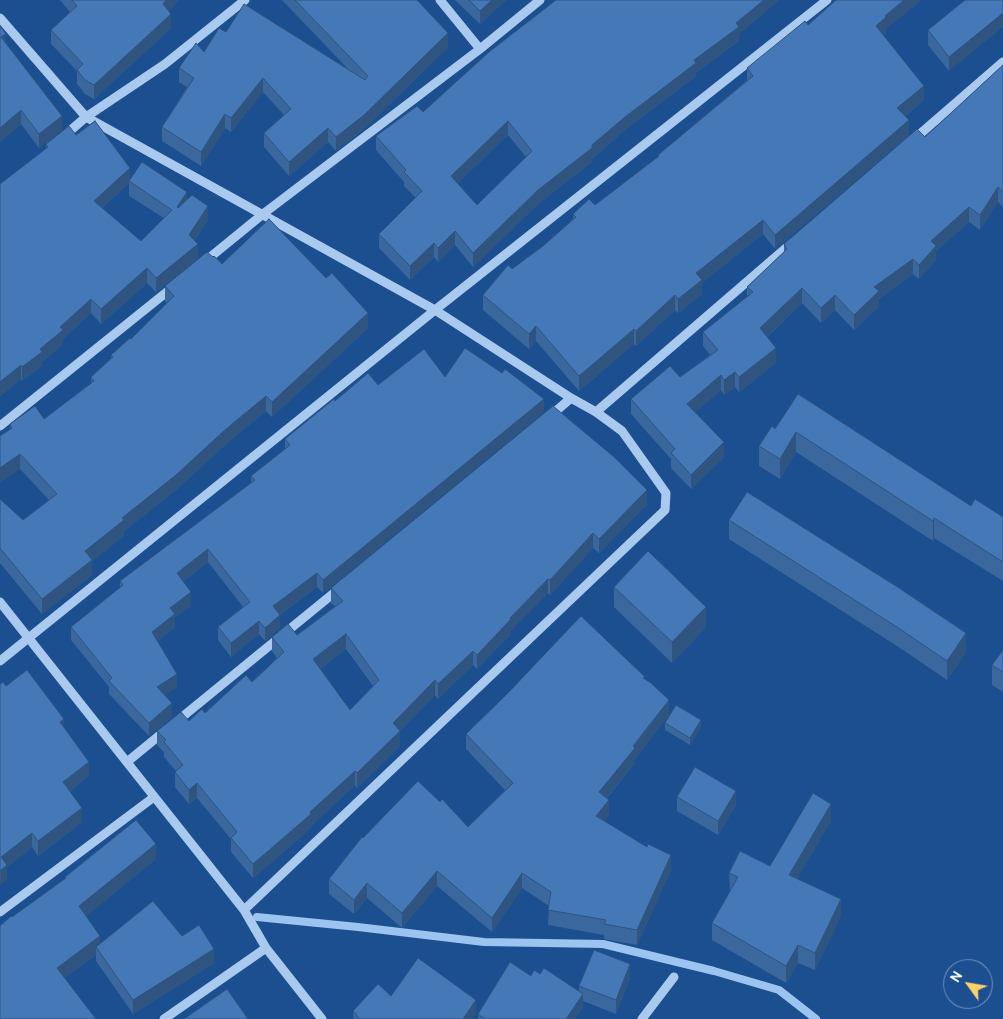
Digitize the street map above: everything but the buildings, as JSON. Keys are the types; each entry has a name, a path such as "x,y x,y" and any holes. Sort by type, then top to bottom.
{"street":[{"path":"54,145 86,117 165,64 245,0"},
{"path":"440,0 480,49"},
{"path":"193,270 263,214 480,49 540,0"},
{"path":"0,661 436,310 827,0"},
{"path":"0,18 86,117 436,310 596,412 622,431 666,493 665,510 244,910"},
{"path":"905,146 1003,62"},
{"path":"596,412 799,237"},
{"path":"0,426 178,283"},
{"path":"541,424 572,398"},
{"path":"127,762 349,580"},
{"path":"0,602 244,910 266,948 322,1019"},
{"path":"0,912 154,797"},
{"path":"164,1019 266,948"},
{"path":"642,1019 674,977"}],"waterway":[{"path":"257,917 484,942 603,944 714,971 779,990 816,1019"}]}
